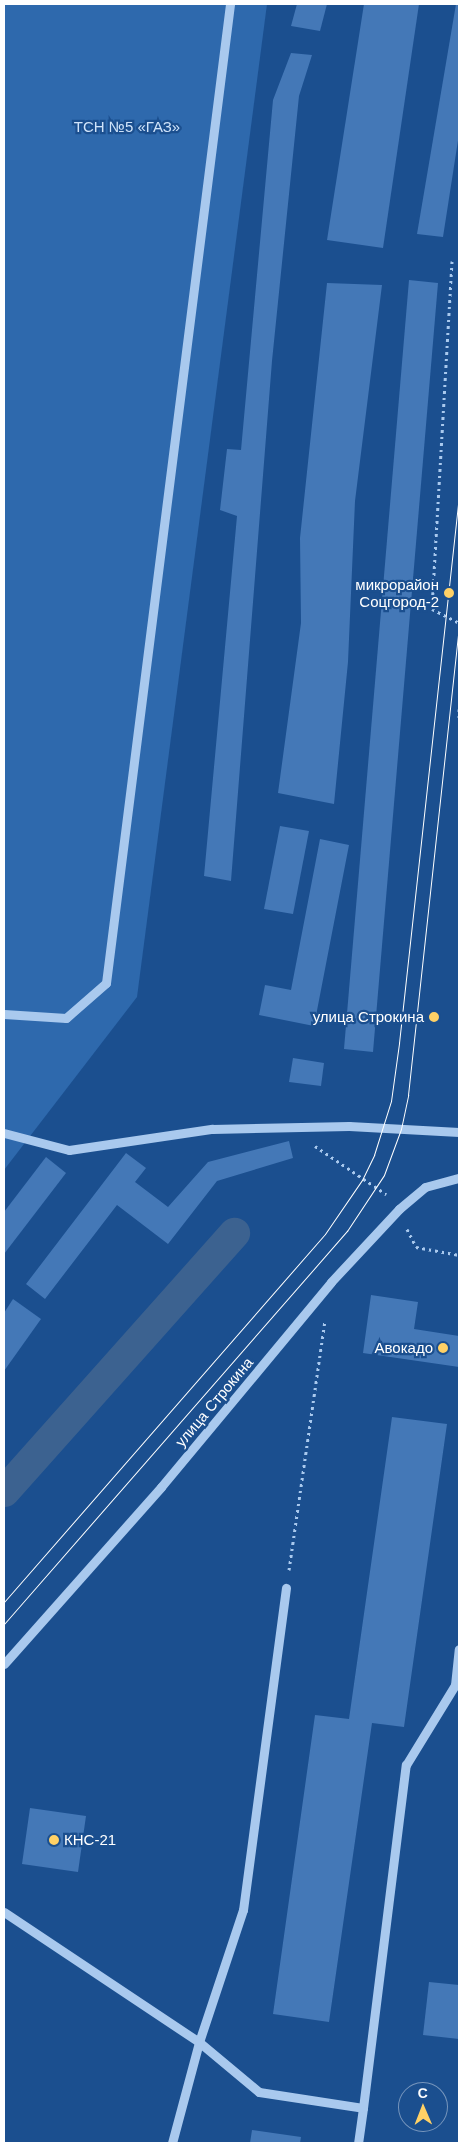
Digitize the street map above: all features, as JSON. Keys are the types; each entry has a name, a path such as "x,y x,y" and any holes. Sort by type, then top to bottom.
{"street":[{"path":"4,1014 66,1018 106,983 230,4"},
{"path":"4,1133 69,1150 212,1129 349,1126 459,1132"},
{"name":"улица Строкина","path":"4,1664 161,1487 331,1282 399,1209 425,1188 459,1178"},
{"path":"172,2143 199,2042 243,1910 286,1588"},
{"path":"358,2143 406,1765 455,1685 459,1649"},
{"path":"4,1912 199,2042 259,2092 363,2108"}],"path":[{"path":"452,260 432,609 459,623"},
{"path":"459,709 459,720"},
{"path":"286,1588 331,1282"}],"green space":[{"name":"ТСН №5 «ГАЗ»","path":"4,4 267,4 137,997 4,1170"}],"building":[{"path":"297,4 327,4 320,31 291,26"},
{"path":"364,4 419,4 383,248 327,240"},
{"path":"456,4 459,4 459,134 443,237 417,234"},
{"path":"291,53 312,55 299,96 272,361 231,881 204,876 237,516 220,510 227,449 241,450 273,100"},
{"path":"409,280 438,283 373,1052 344,1049"},
{"path":"327,283 382,285 355,501 348,662 334,804 278,793 301,623 300,538"},
{"path":"280,826 309,831 293,914 264,909"},
{"path":"320,839 349,845 314,1026 259,1015 265,985 291,990"},
{"path":"293,1058 324,1063 321,1086 289,1082"},
{"path":"289,1141 293,1158 217,1181 168,1244 117,1205 45,1299 26,1284 126,1153 146,1168 135,1182 168,1207 208,1162"},
{"path":"46,1157 66,1173 4,1254 4,1212"},
{"path":"371,1295 418,1302 414,1329 459,1336 459,1367 363,1353"},
{"path":"13,1299 41,1319 4,1371 4,1313"},
{"path":"392,1417 447,1424 404,1727 372,1723 329,2022 273,2014 315,1715 349,1719"},
{"name":"КНС-21","path":"30,1808 86,1816 78,1872 22,1864"},
{"path":"429,1982 459,1985 459,2039 423,2035"},
{"path":"252,2130 301,2137 300,2143 250,2143"}],"waterway":[{"path":"4,1491 234,1233"}],"tram line":[{"path":"4,1602 325,1234 362,1180 374,1155 391,1101 399,1043 459,495"},
{"path":"4,1624 347,1231 384,1175 401,1129 408,1095 459,624"}],"place":[{"name":"микрорайон Соцгород-2","path":"449,593"},
{"name":"улица Строкина","path":"434,1017"},
{"name":"Авокадо","path":"443,1348"},
{"name":"КНС-21","path":"54,1840"}]}
